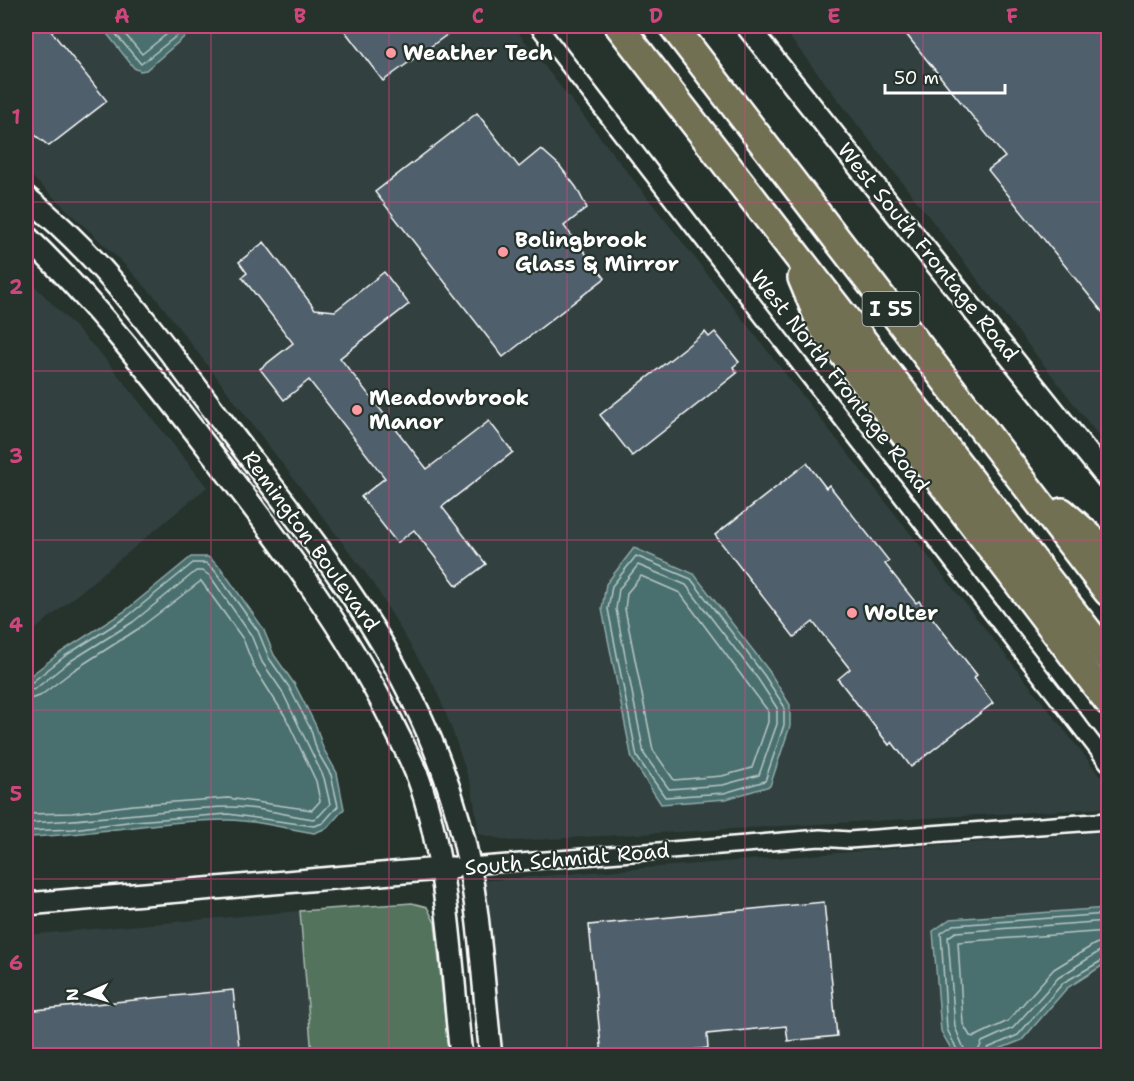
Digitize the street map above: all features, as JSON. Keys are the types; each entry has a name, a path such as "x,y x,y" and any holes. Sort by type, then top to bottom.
{"highway":[{"name":"I 55","path":"619,26 1108,657"},
{"name":"I 55","path":"673,26 861,273 932,358 1108,592"},
{"path":"787,243 822,326 1108,701"},
{"path":"1015,471 1108,553"}],"street":[{"name":"West North Frontage Road","path":"538,26 1108,763"},
{"name":"West South Frontage Road","path":"747,26 1108,479"},
{"name":"Remington Boulevard","path":"26,197 87,254 128,299 342,577 378,632 423,720 453,801 469,867 491,1056"},
{"name":"Remington Boulevard","path":"26,236 73,281 132,350 298,565 336,620 373,684 420,782 432,820 440,870 460,1056"},
{"name":"South Schmidt Road","path":"26,904 820,838 849,840 1108,821"}],"shaded area":[{"path":"26,26 513,26 1108,786 1108,808 511,841 479,834 472,789 435,687 374,584 157,299 122,262 26,171"},
{"path":"781,26 1108,26 1108,448 1061,387"},
{"path":"26,277 102,355 207,487 26,637"},
{"path":"1108,832 1108,1055 498,1055 479,881"},
{"path":"300,911 312,1055 26,1056 26,935"}],"green space":[{"path":"412,903 427,907 435,923 449,1055 312,1055 300,911"}],"water":[{"path":"101,26 197,26 146,70 140,71 134,68"},
{"path":"634,548 694,574 769,671 790,705 790,726 770,786 726,799 661,804 632,759 602,609 606,584"},
{"path":"191,557 208,557 220,567 263,628 274,655 295,685 316,726 323,748 337,773 344,809 327,828 314,833 260,823 228,820 177,822 76,834 26,837 26,679 61,652 125,611"},
{"path":"1108,908 1108,962 1067,988 1022,1040 984,1055 954,1054 941,1031 933,931 950,919"}],"building":[{"path":"26,26 47,26 107,101 49,146 26,128"},
{"name":"Weather Tech","path":"341,26 459,26 383,81"},
{"path":"916,26 1108,26 1108,319 988,170 1005,157 906,34"},
{"name":"Bolingbrook Glass & Mirror","path":"477,113 519,167 541,149 559,165 576,187 587,208 564,226 605,278 503,357 375,192"},
{"name":"Meadowbrook Manor","path":"264,242 315,309 335,311 384,272 409,304 340,358 427,469 489,421 513,452 442,507 486,564 457,586 414,530 397,543 361,497 385,478 309,380 284,400 260,369 293,343 242,277 247,273 239,262"},
{"path":"705,332 709,337 715,332 739,362 733,367 737,373 632,456 600,415"},
{"name":"Wolter","path":"807,463 826,488 829,485 889,561 885,564 916,603 919,601 977,675 974,678 993,703 911,767 892,742 889,745 838,679 850,669 813,622 794,637 715,535"},
{"path":"824,902 837,1036 788,1041 786,1026 707,1034 708,1048 637,1056 602,1056 589,925"},
{"path":"233,990 240,1056 26,1056 26,1011"}],"place":[{"name":"Weather Tech","path":"391,53"},
{"name":"Bolingbrook Glass & Mirror","path":"503,252"},
{"name":"Meadowbrook Manor","path":"357,410"},
{"name":"Wolter","path":"852,613"}]}
